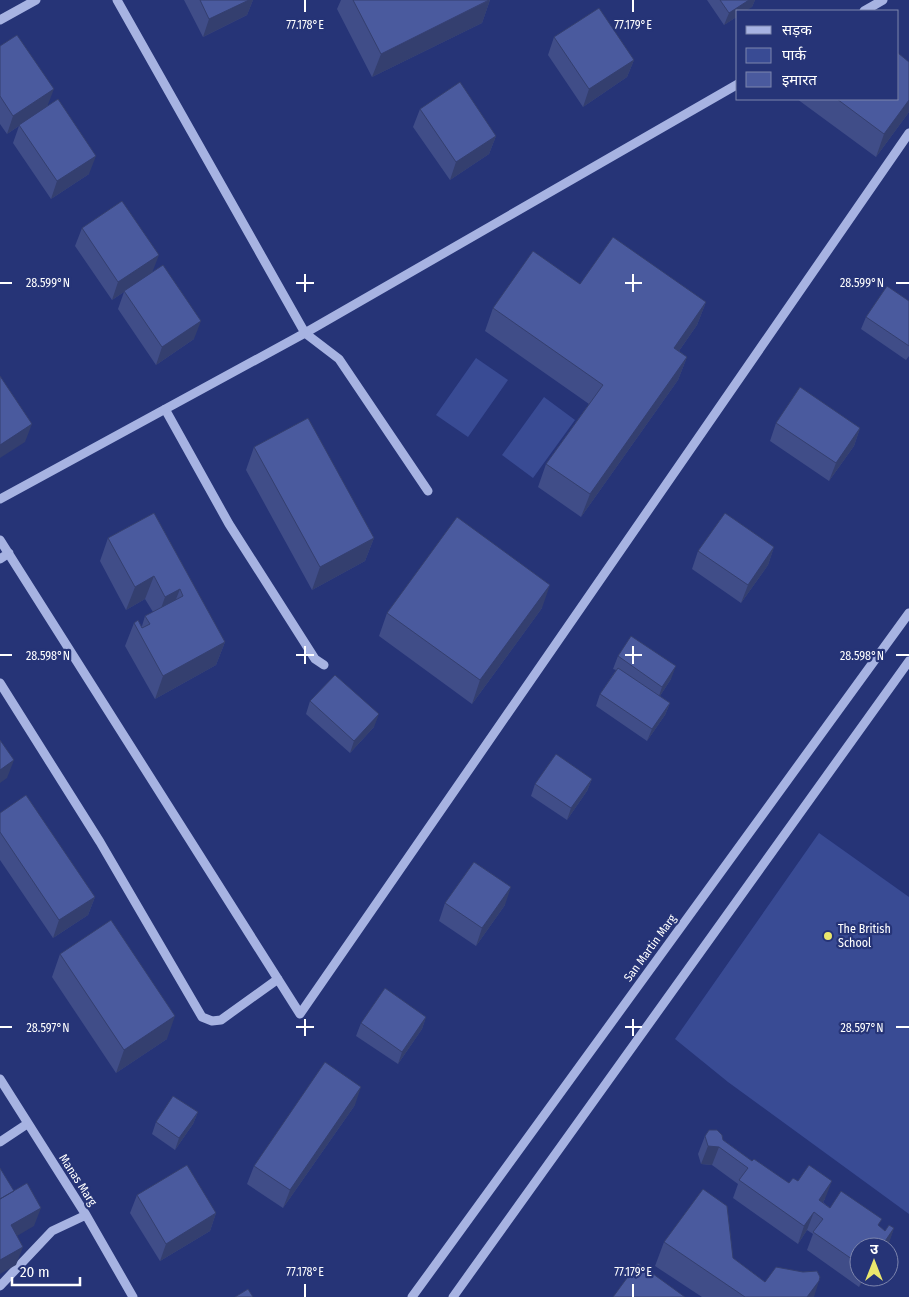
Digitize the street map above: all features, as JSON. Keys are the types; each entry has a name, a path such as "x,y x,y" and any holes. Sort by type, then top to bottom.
{"street":[{"path":"0,20 36,0"},
{"path":"117,0 305,333 339,359 428,491"},
{"path":"866,10 883,0"},
{"path":"0,499 305,333 736,85"},
{"path":"0,540 300,1014 909,133"},
{"path":"165,409 229,524 315,659 324,665"},
{"path":"0,559 9,553"},
{"name":"San Martin Marg","path":"412,1297 909,613"},
{"path":"453,1297 909,661"},
{"path":"0,683 100,842 202,1017 212,1021 221,1020 278,979"},
{"name":"Manas Marg","path":"0,1079 86,1215 133,1297"},
{"path":"0,1142 27,1124"},
{"path":"0,1286 52,1230 86,1215"}],"green space":[{"path":"476,358 508,380 468,437 436,415"},
{"path":"544,397 575,420 533,478 502,455"},
{"name":"The British School","path":"819,833 909,897 909,1214 728,1082 675,1039"}],"building":[{"path":"200,0 249,0 209,19"},
{"path":"353,0 489,0 381,54"},
{"path":"720,0 749,0 729,13"},
{"path":"599,8 634,60 589,89 554,37"},
{"path":"17,35 54,89 13,116 0,96 0,46"},
{"path":"899,54 909,62 909,100 884,134 838,100 899,100"},
{"path":"460,82 496,136 456,162 420,109"},
{"path":"58,99 96,156 57,181 19,125"},
{"path":"122,201 159,255 118,282 82,228"},
{"path":"613,237 706,302 674,348 687,357 590,494 546,464 603,385 493,308 533,251 580,284"},
{"path":"163,265 201,321 162,347 124,291"},
{"path":"887,286 909,301 909,346 866,317"},
{"path":"0,376 32,424 0,445"},
{"path":"800,387 860,428 836,463 776,423"},
{"path":"308,418 374,538 320,567 254,447"},
{"path":"154,513 225,642 163,676 134,623 138,620 142,628 150,624 145,616 183,596 180,589 165,597 154,576 135,587 108,538"},
{"path":"725,513 774,547 748,585 698,551"},
{"path":"457,517 550,585 480,680 387,613"},
{"path":"631,636 676,666 662,687 618,656"},
{"path":"618,668 670,703 652,729 600,694"},
{"path":"335,675 379,714 354,741 310,701"},
{"path":"0,740 14,760 0,770"},
{"path":"556,754 592,779 571,808 535,784"},
{"path":"26,795 95,897 59,920 0,832 0,813"},
{"path":"474,862 511,887 482,928 445,903"},
{"path":"111,920 175,1016 124,1050 60,954"},
{"path":"385,988 426,1017 402,1052 361,1023"},
{"path":"325,1062 361,1087 290,1190 254,1166"},
{"path":"173,1096 198,1112 179,1138 156,1122"},
{"path":"709,1130 717,1130 722,1135 723,1140 752,1161 754,1159 789,1183 793,1178 798,1181 809,1165 832,1181 819,1200 830,1208 841,1191 882,1219 878,1225 885,1231 889,1225 894,1228 888,1237 849,1237 849,1257 813,1232 823,1219 814,1212 804,1226 739,1180 748,1168 719,1147 708,1146 705,1136"},
{"path":"187,1165 216,1213 166,1244 137,1195"},
{"path":"0,1168 14,1191 0,1199"},
{"path":"27,1183 41,1208 11,1225 23,1247 0,1260 0,1199"},
{"path":"703,1189 727,1206 733,1258 765,1282 776,1267 803,1272 817,1271 820,1277 819,1281 807,1297 745,1297 664,1242"},
{"path":"638,1263 685,1297 613,1297"},
{"path":"248,1289 253,1297 235,1297"}],"place":[{"name":"The British School","path":"828,936"}]}
